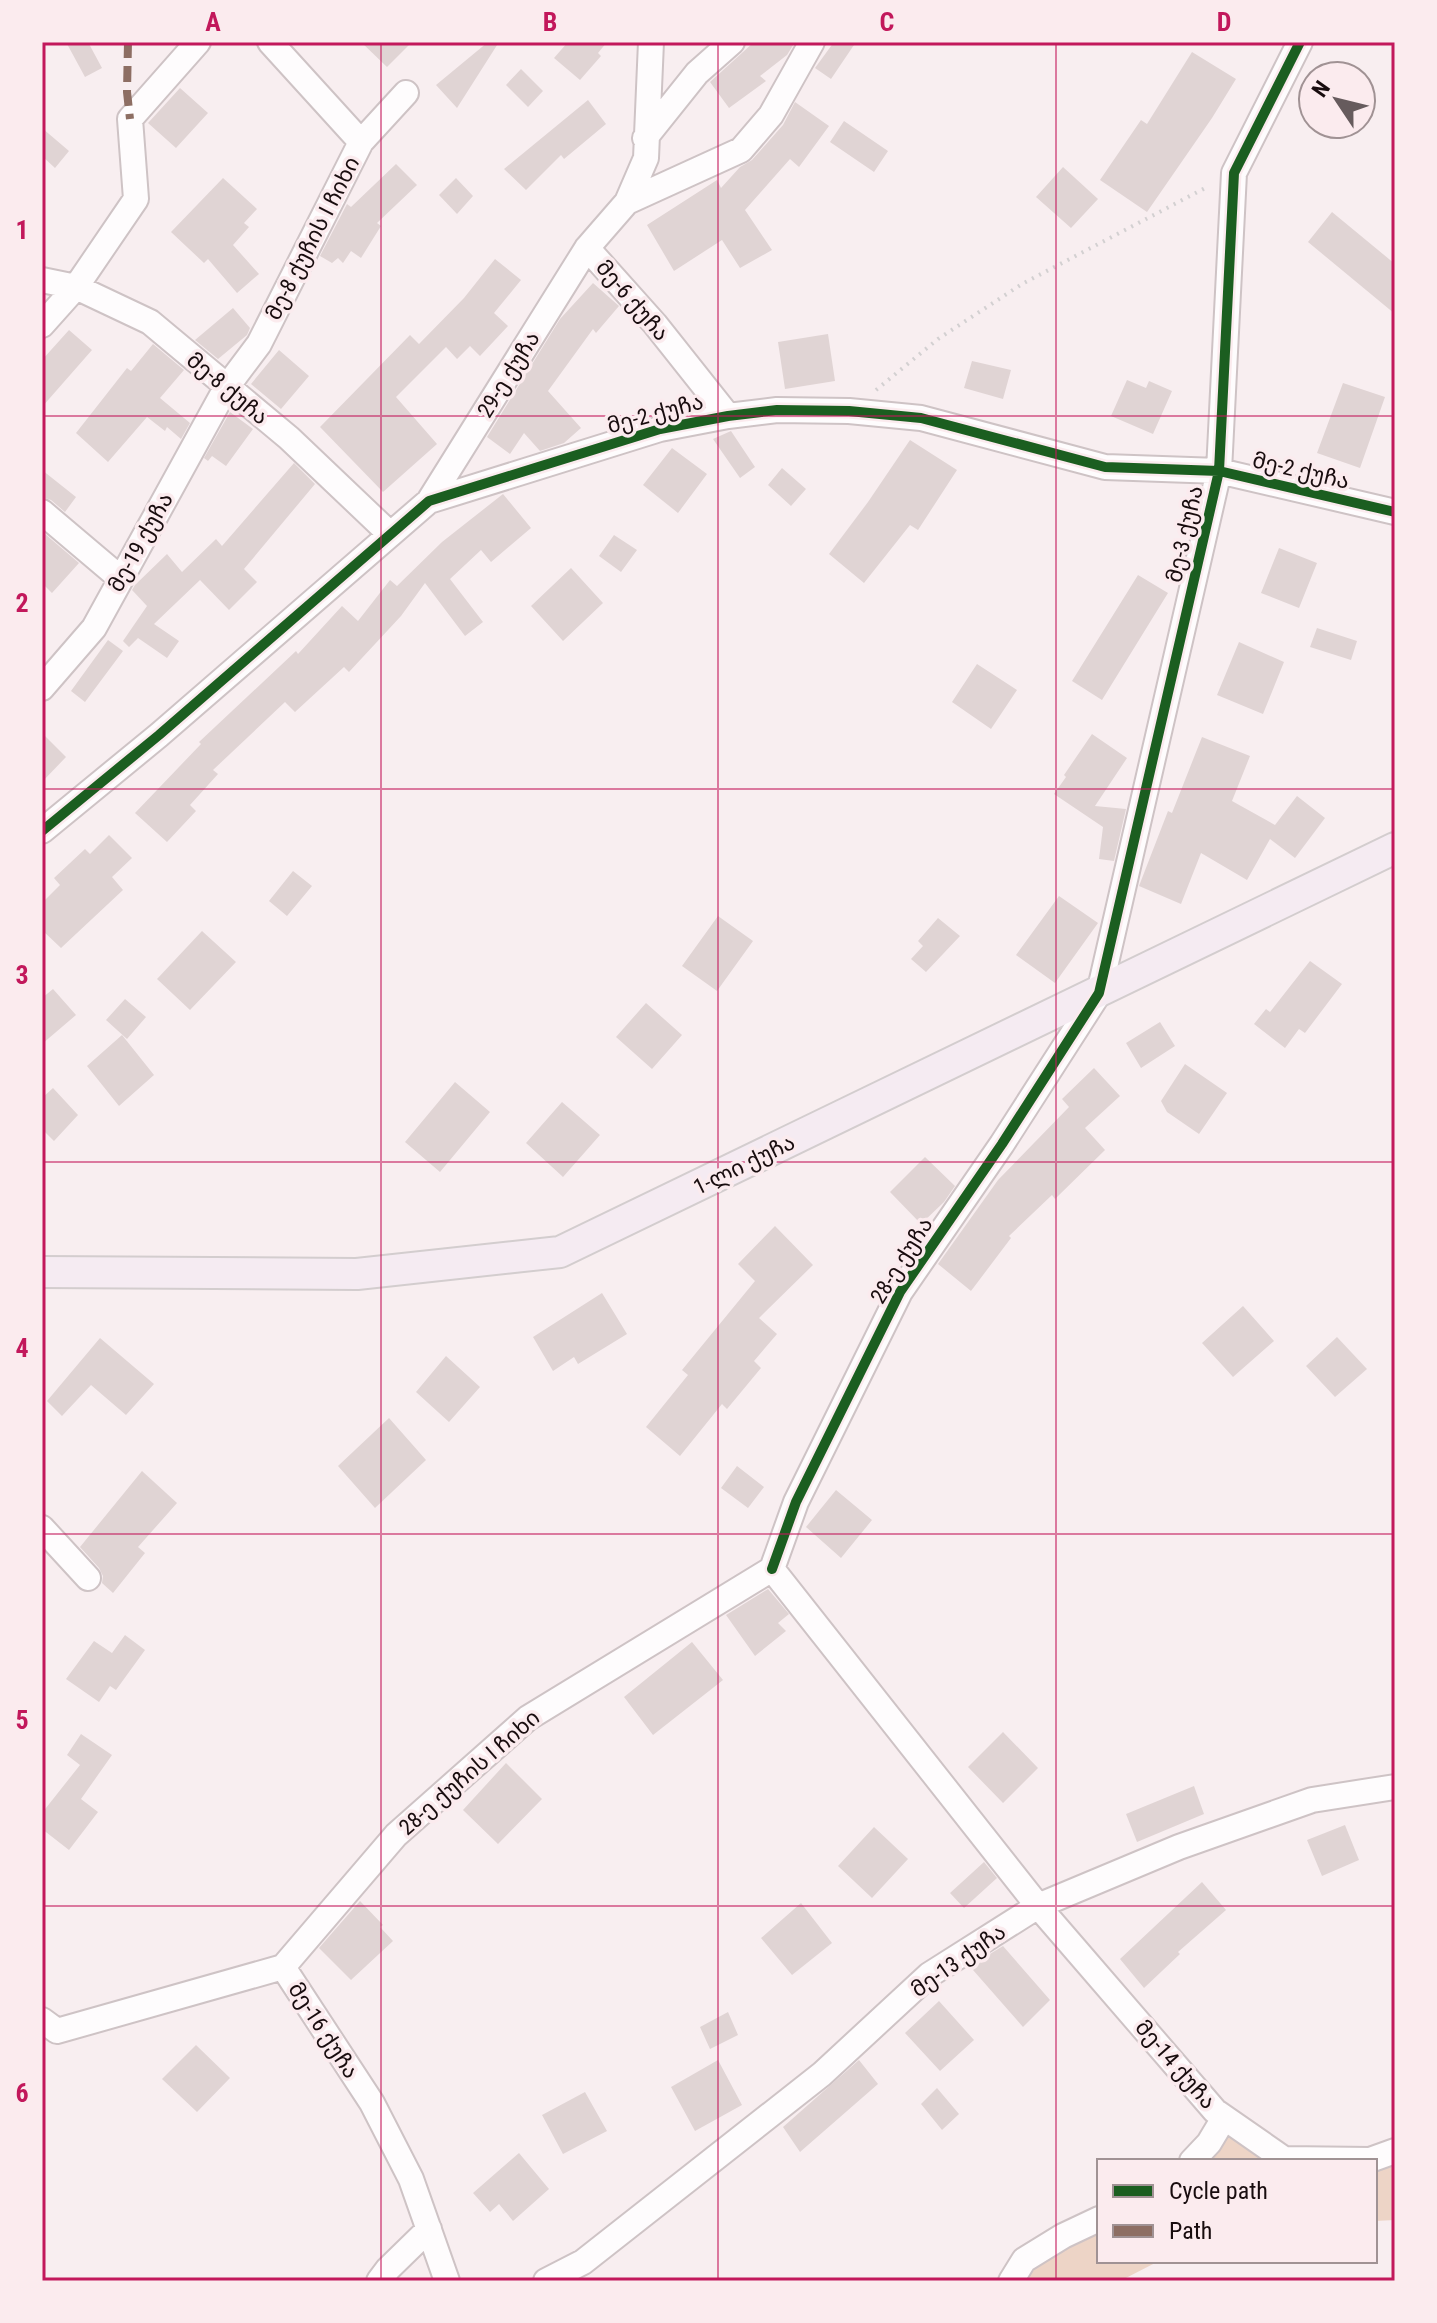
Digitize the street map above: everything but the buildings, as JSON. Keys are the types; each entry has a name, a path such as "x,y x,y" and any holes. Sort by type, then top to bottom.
{"main road":[{"name":"1-ლი ქუჩა","path":"42,1272 357,1274 560,1252 1395,848"}],"street":[{"path":"42,325 76,287 136,199 130,119 198,42"},
{"path":"270,42 361,142"},
{"name":"მე-6 ქუჩა","path":"651,42 646,158 627,202 587,248 655,324 728,416"},
{"path":"645,138 697,73 732,42"},
{"name":"მე-3 ქუჩა","path":"1099,993 1219,471 1234,173 1300,42"},
{"path":"627,202 741,150 771,115 809,44"},
{"name":"მე-8 ქუჩის I ჩიხი","path":"226,388 259,344 361,142 406,93"},
{"name":"29-ე ქუჩა","path":"429,501 587,248"},
{"name":"მე-8 ქუჩა","path":"42,280 76,287 150,322 289,438 390,534"},
{"name":"მე-19 ქუჩა","path":"42,688 94,628 226,388"},
{"name":"მე-2 ქუჩა","path":"42,831 159,735 429,501 660,429 777,410 849,411 921,418 1105,467 1219,471 1395,512"},
{"path":"42,512 120,578"},
{"name":"28-ე ქუჩა","path":"772,1569 796,1502 900,1292 1002,1144 1099,993"},
{"path":"42,1528 88,1578"},
{"path":"772,1569 1038,1906"},
{"name":"28-ე ქუჩის I ჩიხი","path":"283,1967 396,1835 528,1718 772,1569"},
{"name":"მე-13 ქუჩა","path":"546,2281 583,2262 810,2084 929,1975 1038,1906 1179,1847 1312,1800 1395,1787"},
{"name":"მე-14 ქუჩა","path":"1038,1906 1215,2111 1284,2159"},
{"name":"მე-16 ქუჩა","path":"42,2020 57,2031 283,1967 372,2103 411,2179 447,2281"},
{"path":"1194,2159 1209,2143 1224,2118"},
{"name":"მე-14 ქუჩა","path":"1373,2159 1395,2151"},
{"path":"1011,2281 1024,2260 1097,2220"},
{"path":"379,2281 429,2229"}],"path":[{"path":"849,411 938,339 1022,284 1234,173"}],"shaded area":[{"path":"1224,2118 1284,2159 1193,2159"},
{"path":"1395,2151 1395,2220 1377,2221 1377,2159 1284,2159"},
{"path":"1097,2220 1097,2263 1155,2263 1120,2281 1011,2281"}],"marked path":[{"path":"128,42 130,119"}],"cycle path":[{"path":"772,1569 796,1502 900,1292 1002,1144 1099,993 1219,471 1234,173 1300,42"},
{"path":"42,831 159,735 429,501 660,429 777,410 849,411 921,418 1105,467 1219,471 1395,512"}]}
